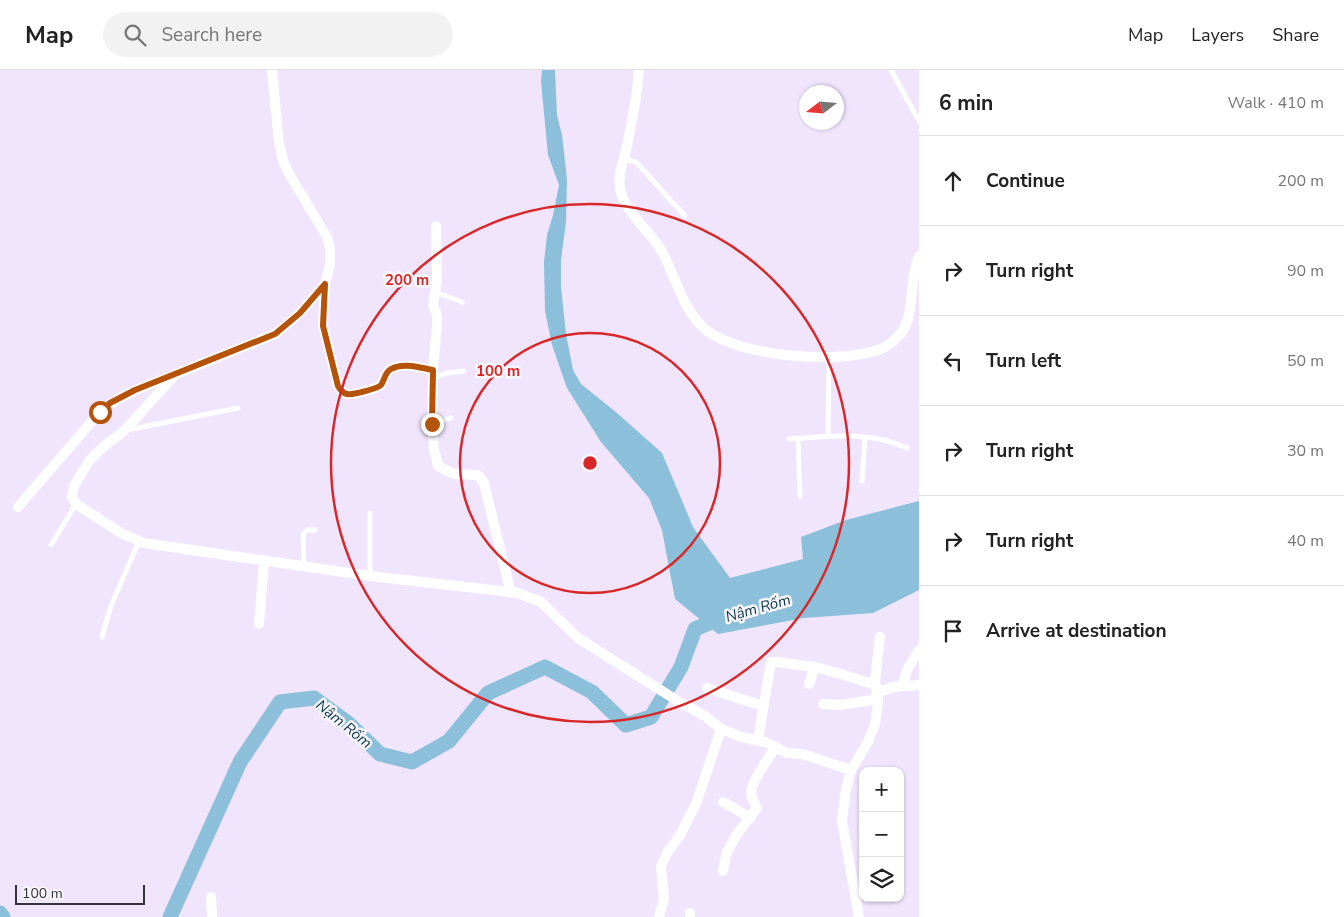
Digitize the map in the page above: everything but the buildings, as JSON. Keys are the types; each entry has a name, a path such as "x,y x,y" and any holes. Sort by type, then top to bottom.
{"street":[{"path":"272,70 279,143 284,163 327,237 330,248 330,266 325,284 323,326 338,386 342,391 350,394 378,388 382,385 386,373 396,367 411,366 433,374"},
{"path":"639,70 628,142 619,179 620,191 625,203 659,247 686,306 700,324 719,339 741,347 789,355 829,357 863,354 887,346 896,339 906,324 914,274 919,256"},
{"path":"436,226 437,281 433,306 437,315 433,374 432,424 434,450 438,466 454,474 478,475 484,483 511,593"},
{"path":"18,506 110,403 135,390 275,334 300,313 325,284"},
{"path":"176,374 124,431 104,446 89,461 74,486 72,497 76,504 121,533 157,546 370,576 518,593 541,602 578,638 705,716 721,730 758,740 787,753 802,754 851,770"},
{"path":"259,624 264,561"},
{"path":"859,917 842,821 846,789 851,770 868,742 875,724 880,637"},
{"path":"902,686 907,670 919,650"},
{"path":"758,740 770,662 814,667 834,672 877,692"},
{"path":"810,684 814,667"},
{"path":"823,704 840,705 892,687 919,685"},
{"path":"707,688 763,706"},
{"path":"659,917 664,898 661,866 696,804 721,730"},
{"path":"724,871 727,852 737,834 757,808 751,794 753,787 765,761 776,748"},
{"path":"723,802 751,818"},
{"path":"211,897 212,917"}],"lane":[{"path":"891,70 919,121"},
{"path":"623,159 636,162 685,216"},
{"path":"435,292 462,302"},
{"path":"828,436 829,357"},
{"path":"433,374 464,371"},
{"path":"124,431 238,408"},
{"path":"432,424 451,418"},
{"path":"789,439 828,436 865,438 885,440 907,448"},
{"path":"798,438 800,496"},
{"path":"862,481 865,438"},
{"path":"51,545 76,504"},
{"path":"370,513 370,576"},
{"path":"304,566 303,534 307,530 315,530"},
{"path":"102,637 111,606 142,542"}],"water":[{"path":"542,70 555,70 557,115 562,135 567,179 561,287 566,334 573,370 581,384 662,453 693,527 730,578 803,559 801,537 846,520 919,501 919,590 873,613 804,618 718,634 675,599 662,530 649,498 601,442 567,388 552,345 545,311 544,262 547,235 559,185 548,155 541,82"}],"waterway":[{"name":"Nậm Rốm","path":"170,917 240,762 280,702 314,698 348,723 380,754 412,762 449,741 488,693 545,667 592,692 626,725 651,717 681,667 695,629 725,616"},
{"name":"Nậm Rốm","path":"0,913 3,917"}],"route":[{"path":"100,412 110,403 135,390 268,338 300,313 325,284 322,315 324,336 338,386 346,394 350,394 378,388 382,385 386,373 396,367 411,366 433,370 432,424"}]}
